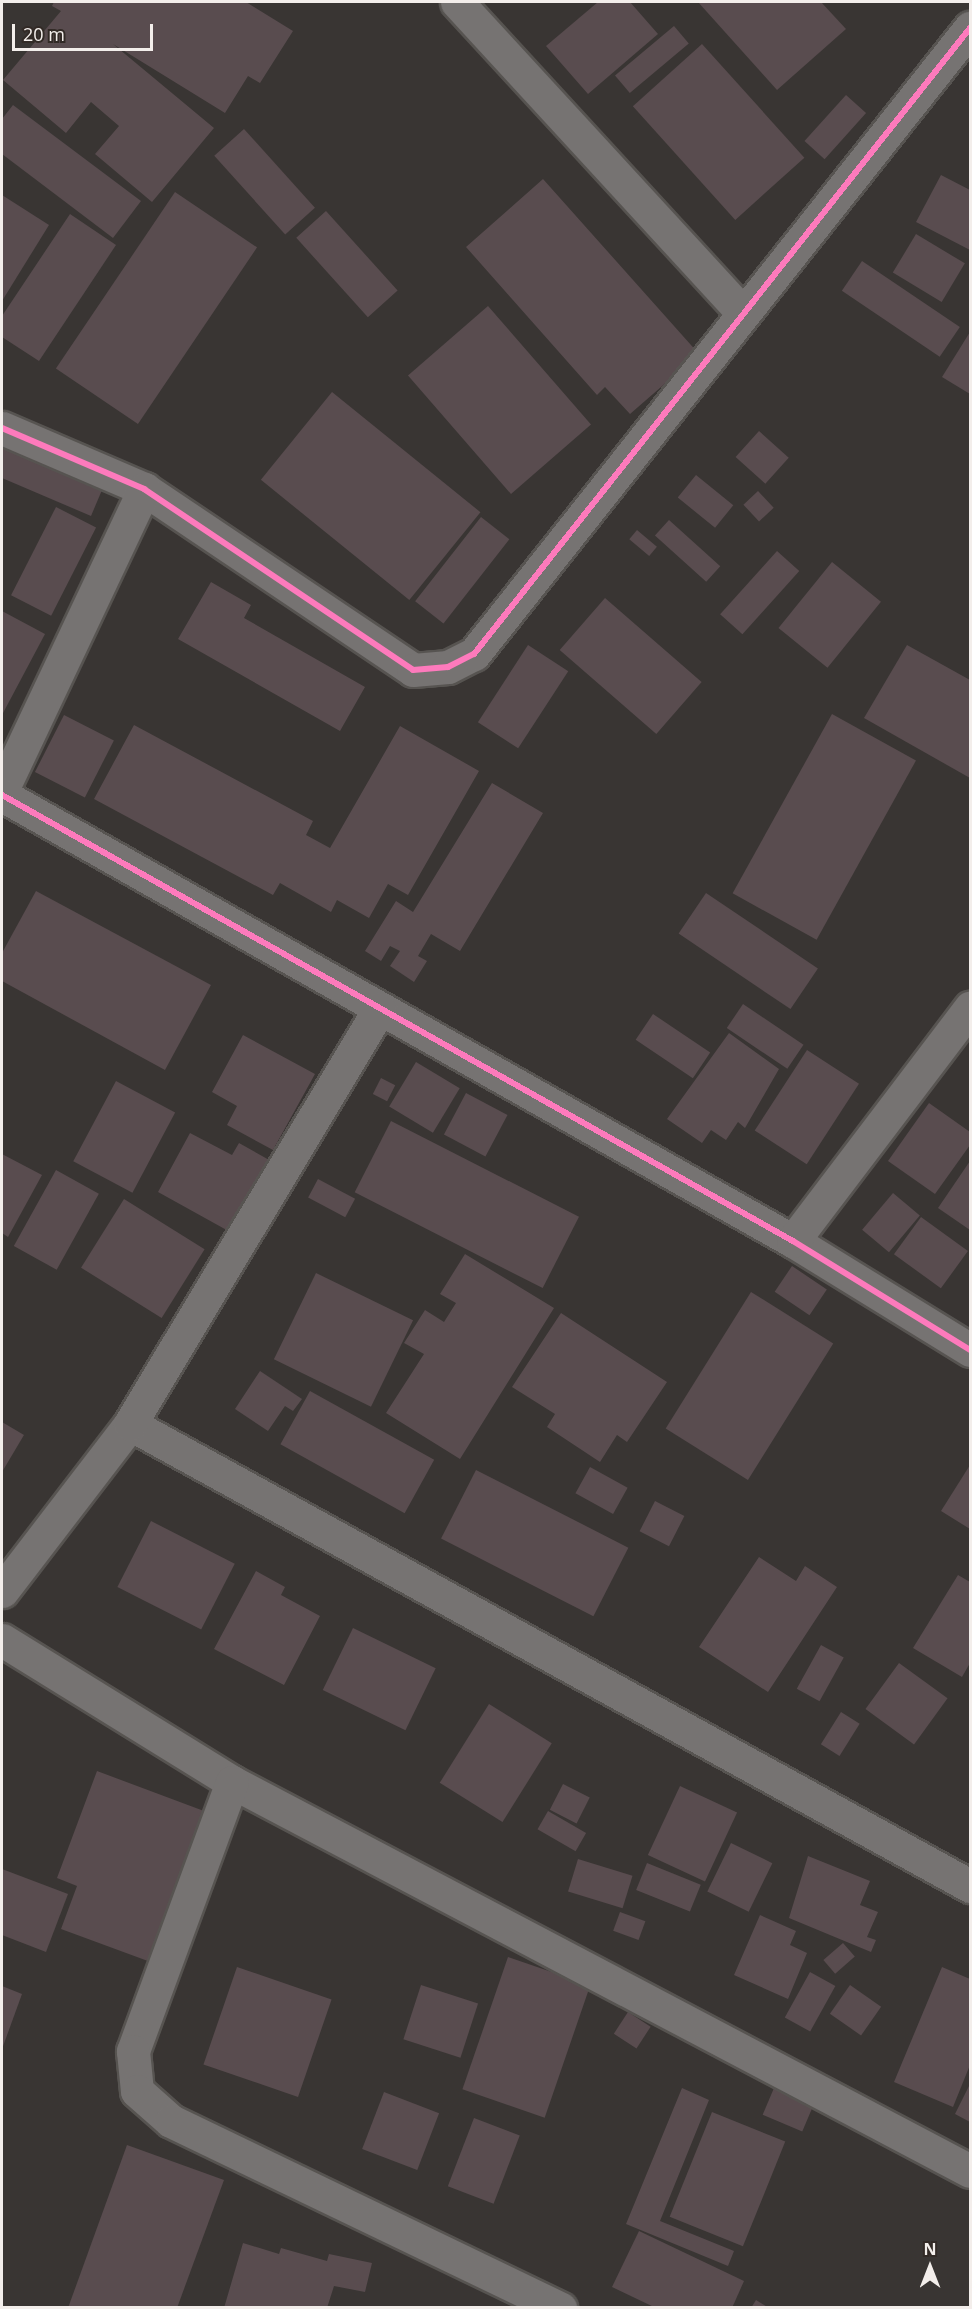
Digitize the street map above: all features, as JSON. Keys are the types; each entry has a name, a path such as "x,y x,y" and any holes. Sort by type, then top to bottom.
{"street":[{"path":"457,2 741,311"},
{"path":"2,428 144,489 413,670 448,667 474,654 741,311 970,28"},
{"path":"2,790 144,489"},
{"path":"2,795 793,1241 970,1350"},
{"path":"793,1241 970,1008"},
{"path":"2,1591 130,1424 380,1009"},
{"path":"130,1424 970,1886"},
{"path":"2,1640 232,1782 970,2171"},
{"path":"232,1782 133,2051 137,2091 171,2121 560,2307"}],"building":[{"path":"54,2 246,2 293,31 260,83 248,76 225,113 113,44 214,128 152,202 95,154 119,126 91,102 66,133 3,80 61,11 52,6"},
{"path":"598,2 630,2 658,34 588,94 546,46"},
{"path":"698,2 821,2 846,29 777,90"},
{"path":"674,26 689,44 630,93 615,75"},
{"path":"702,44 804,158 735,220 633,106"},
{"path":"846,95 866,113 825,159 805,141"},
{"path":"13,105 141,201 113,238 2,154 2,119"},
{"path":"244,129 315,208 285,235 214,156"},
{"path":"941,175 970,190 970,250 916,222"},
{"path":"543,179 699,354 630,414 605,387 597,395 466,247"},
{"path":"175,192 257,247 138,424 56,369"},
{"path":"2,195 49,225 2,301"},
{"path":"326,211 398,291 368,317 296,238"},
{"path":"70,214 116,245 39,361 2,337 2,316"},
{"path":"916,234 965,263 942,302 893,273"},
{"path":"862,261 960,327 940,357 842,291"},
{"path":"488,306 591,424 511,494 408,376"},
{"path":"970,332 970,394 942,377"},
{"path":"332,392 480,512 409,600 261,480"},
{"path":"759,431 789,458 765,484 736,457"},
{"path":"2,438 105,483 91,516 2,478"},
{"path":"696,475 733,505 715,528 678,498"},
{"path":"758,491 774,508 759,521 743,505"},
{"path":"56,507 96,527 51,616 11,595"},
{"path":"481,517 509,539 443,623 415,601"},
{"path":"669,520 720,566 706,582 655,536"},
{"path":"637,530 657,547 649,556 629,539"},
{"path":"777,551 799,571 742,634 720,614"},
{"path":"832,562 881,602 827,668 779,628"},
{"path":"211,582 251,605 244,618 365,687 340,731 178,639"},
{"path":"605,598 702,682 656,734 560,650"},
{"path":"2,611 45,634 2,715"},
{"path":"528,645 568,671 518,748 478,722"},
{"path":"907,645 970,680 970,778 864,718"},
{"path":"832,714 916,761 817,940 733,893"},
{"path":"64,715 114,740 85,797 35,772"},
{"path":"134,725 313,821 306,835 330,848 400,726 479,771 408,895 388,884 369,918 337,900 331,912 280,883 273,895 94,799"},
{"path":"492,783 543,813 460,951 431,934 418,956 427,961 414,982 390,966 400,951 390,946 381,961 365,951 396,901 413,912"},
{"path":"36,891 211,985 165,1070 2,981 2,953"},
{"path":"706,893 818,968 791,1009 679,934"},
{"path":"743,1004 804,1045 787,1069 727,1028"},
{"path":"653,1014 710,1053 693,1078 636,1040"},
{"path":"729,1033 779,1069 745,1128 738,1122 726,1140 711,1130 702,1143 667,1119"},
{"path":"243,1035 315,1074 273,1150 227,1125 237,1106 212,1092"},
{"path":"807,1050 859,1084 807,1164 755,1131"},
{"path":"416,1062 460,1088 433,1133 389,1107"},
{"path":"381,1078 395,1085 387,1101 373,1094"},
{"path":"116,1081 175,1112 132,1193 73,1161"},
{"path":"466,1093 507,1115 485,1157 444,1134"},
{"path":"929,1103 970,1132 970,1145 935,1194 888,1161"},
{"path":"391,1121 579,1217 543,1288 355,1192"},
{"path":"190,1133 232,1155 239,1143 271,1161 232,1233 158,1192"},
{"path":"2,1154 42,1175 8,1237 2,1233"},
{"path":"970,1161 970,1230 938,1208"},
{"path":"56,1170 99,1194 57,1270 14,1246"},
{"path":"318,1179 355,1199 345,1217 308,1198"},
{"path":"893,1193 920,1215 889,1252 862,1230"},
{"path":"124,1199 205,1249 162,1318 81,1268"},
{"path":"921,1217 968,1251 941,1288 894,1254"},
{"path":"465,1254 554,1308 460,1459 386,1413 424,1354 404,1343 425,1310 444,1322 456,1303 440,1294"},
{"path":"792,1266 827,1289 809,1315 775,1292"},
{"path":"316,1273 413,1320 371,1407 274,1359"},
{"path":"751,1292 833,1343 748,1480 666,1429"},
{"path":"561,1313 667,1382 627,1442 617,1435 600,1462 547,1427 555,1414 512,1387"},
{"path":"260,1371 302,1399 293,1411 285,1406 268,1431 235,1409"},
{"path":"310,1391 434,1460 405,1513 280,1444"},
{"path":"2,1422 24,1435 2,1472"},
{"path":"970,1465 970,1529 941,1511"},
{"path":"590,1467 628,1488 613,1514 575,1493"},
{"path":"476,1470 628,1548 593,1616 441,1539"},
{"path":"655,1501 684,1516 669,1546 640,1531"},
{"path":"151,1521 235,1564 201,1630 117,1587"},
{"path":"759,1557 796,1581 805,1566 837,1587 768,1692 699,1647"},
{"path":"256,1571 285,1587 281,1595 320,1616 284,1685 214,1649"},
{"path":"958,1575 970,1582 970,1663 962,1677 913,1648"},
{"path":"353,1628 436,1668 405,1730 323,1690"},
{"path":"821,1645 844,1658 819,1701 797,1689"},
{"path":"899,1663 948,1698 914,1744 865,1709"},
{"path":"489,1704 552,1743 502,1822 440,1783"},
{"path":"841,1712 860,1724 840,1756 821,1744"},
{"path":"97,1771 212,1814 156,1964 61,1929 77,1886 57,1878"},
{"path":"563,1784 590,1798 577,1823 550,1810"},
{"path":"680,1786 737,1813 705,1882 648,1855"},
{"path":"548,1811 586,1833 576,1851 538,1829"},
{"path":"731,1843 772,1863 749,1912 707,1892"},
{"path":"808,1856 870,1881 860,1905 878,1912 867,1937 876,1940 871,1952 789,1918"},
{"path":"578,1859 633,1876 623,1908 568,1892"},
{"path":"647,1863 701,1885 690,1912 636,1890"},
{"path":"2,1869 68,1894 46,1952 2,1935"},
{"path":"620,1912 645,1921 639,1940 613,1931"},
{"path":"760,1915 796,1931 790,1945 807,1953 788,1999 734,1975"},
{"path":"843,1943 855,1957 835,1974 823,1960"},
{"path":"508,1957 590,1985 545,2118 462,2089"},
{"path":"237,1967 332,2000 298,2097 203,2064"},
{"path":"942,1967 970,1979 970,2065 953,2107 894,2082"},
{"path":"810,1972 835,1986 810,2032 785,2017"},
{"path":"421,1985 478,2004 460,2058 403,2039"},
{"path":"850,1985 881,2007 861,2035 830,2014"},
{"path":"2,1986 22,1994 2,2049"},
{"path":"628,2012 651,2027 636,2049 614,2034"},
{"path":"970,2084 970,2122 955,2114"},
{"path":"682,2088 709,2100 660,2221 734,2251 728,2266 626,2224"},
{"path":"774,2088 814,2105 802,2131 763,2115"},
{"path":"384,2092 439,2113 417,2170 362,2149"},
{"path":"712,2112 785,2142 743,2246 670,2217"},
{"path":"474,2118 520,2136 494,2204 448,2186"},
{"path":"127,2145 224,2180 177,2308 68,2308"},
{"path":"639,2231 744,2281 732,2308 656,2308 612,2287"},
{"path":"243,2243 279,2254 281,2248 327,2261 329,2254 372,2263 365,2292 334,2286 327,2308 224,2308"},
{"path":"756,2300 769,2308 751,2308"}],"cycle path":[{"path":"2,428 144,489 413,670 448,667 474,654 970,28"},
{"path":"2,795 793,1241 970,1350"}]}
